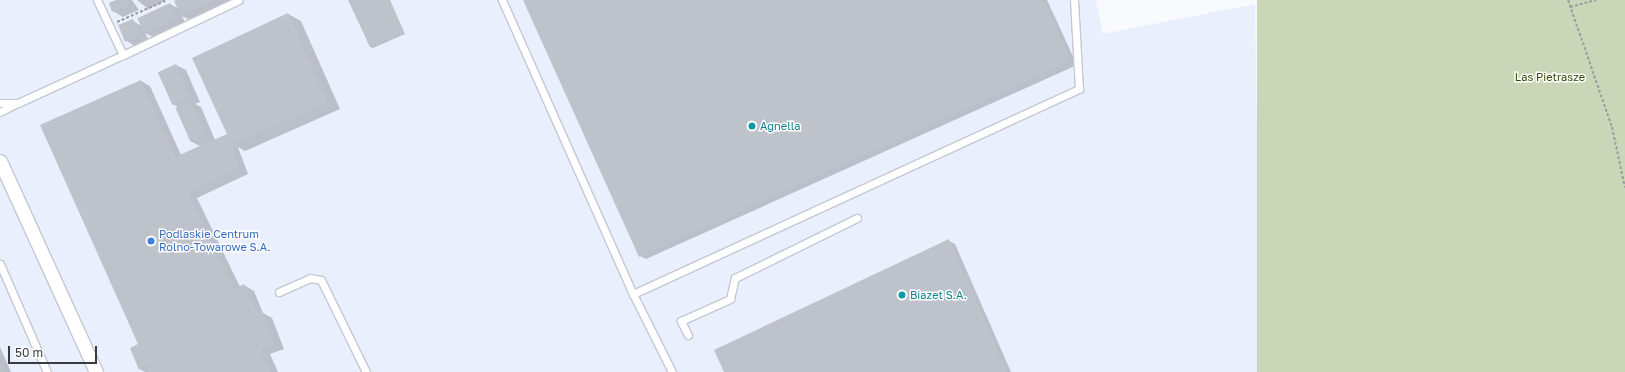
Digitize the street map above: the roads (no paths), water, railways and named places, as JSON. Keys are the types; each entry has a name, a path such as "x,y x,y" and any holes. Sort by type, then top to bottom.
{"street":[{"path":"0,161 96,372"}],"lane":[{"path":"97,0 123,55"},
{"path":"0,112 123,55 231,2 239,0"},
{"path":"502,0 633,294 672,372"},
{"path":"633,294 1079,89 1074,0"},
{"path":"0,103 18,103"},
{"path":"688,335 681,321 730,299 735,278 857,218"},
{"path":"0,264 47,372"},
{"path":"279,292 310,278 321,280 366,372"}],"place":[{"name":"Agnella","path":"752,126"},
{"name":"Podlaskie Centrum Rolno-Towarowe S.A.","path":"151,241"},
{"name":"Biazet S.A.","path":"902,295"}],"park label":[{"name":"Las Pietrasze","path":"1550,77"}]}
